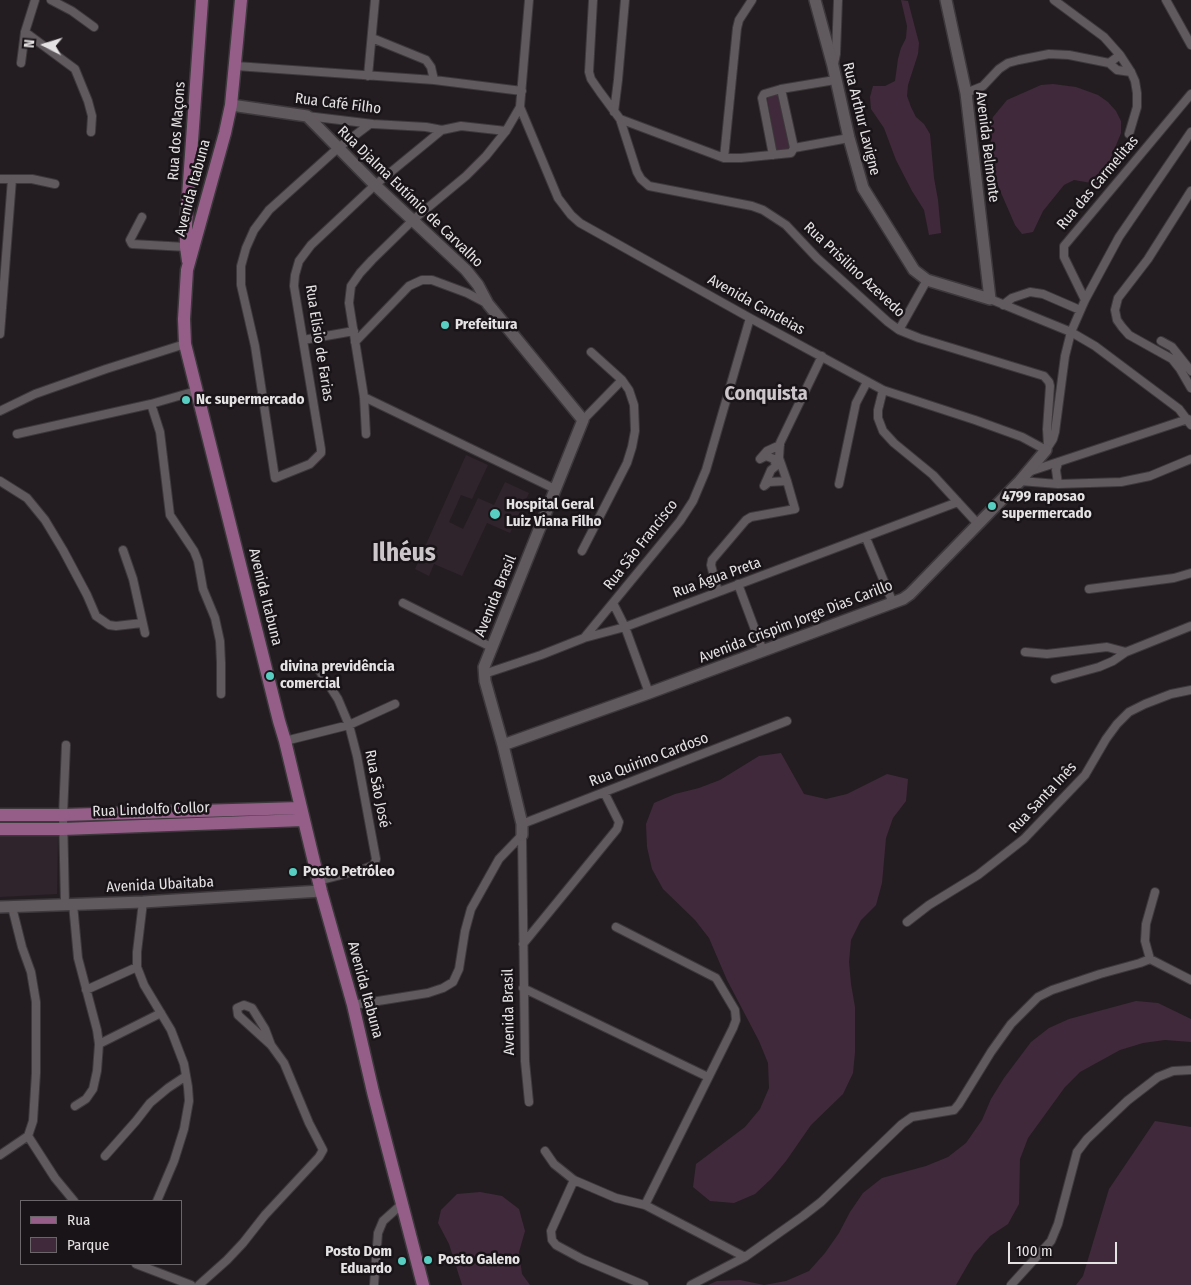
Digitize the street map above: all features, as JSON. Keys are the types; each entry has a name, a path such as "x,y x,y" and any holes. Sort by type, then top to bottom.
{"main road":[{"name":"Rua dos Maçons","path":"188,264 186,247 188,206 202,0"},
{"name":"Avenida Itabuna","path":"241,0 236,66 225,133 188,264 184,319 185,344 320,886 353,1006 373,1092 423,1285"},
{"path":"188,206 204,209"},
{"name":"Rua Lindolfo Collor","path":"1,814 302,814"},
{"name":"Rua Lindolfo Collor","path":"0,829 63,829 302,814"}],"street":[{"path":"21,63 25,32 35,0"},
{"path":"51,0 72,11 94,27"},
{"path":"368,76 375,0"},
{"path":"366,434 364,397 349,304 351,286 360,273 413,220 466,176 486,156 506,131 520,107 529,0"},
{"path":"593,0 589,72 591,80 620,119 724,158 790,153 794,148 849,138"},
{"path":"614,112 625,0"},
{"path":"724,158 737,28 739,20 752,0"},
{"name":"Rua Arthur Lavigne","path":"815,0 862,188 914,270 927,280 990,299"},
{"path":"833,66 836,54 838,0"},
{"name":"Avenida Belmonte","path":"946,0 966,93 990,299"},
{"path":"1054,0 1104,38 1120,54 1131,72 1135,81 1137,107 1129,134"},
{"path":"1166,0 1191,45"},
{"path":"25,32 75,69 92,116 91,132"},
{"path":"372,38 426,60 431,67 434,80"},
{"path":"966,93 983,86 999,69 1008,63 1049,54 1069,55 1109,63 1117,70 1131,72"},
{"path":"1109,63 1120,54"},
{"path":"236,66 434,80 522,91"},
{"path":"773,155 762,96 781,89 835,80"},
{"path":"781,89 794,148"},
{"name":"Rua das Carmelitas","path":"1085,300 1064,257 1064,246 1191,94"},
{"name":"Rua Café Filho","path":"230,105 370,124 426,127 442,130 461,126 506,131"},
{"name":"Avenida Candeias","path":"520,107 558,198 571,215 592,230 883,390 975,420 1047,448"},
{"name":"Rua Djalma Eutímio de Carvalho","path":"307,116 375,185 466,270 478,285 488,304"},
{"name":"Rua Prisilino Azevedo","path":"620,119 637,172 645,184 653,188 752,206 773,216 786,225 817,258 899,330 919,338 1041,375 1048,379 1050,386 1047,448"},
{"path":"338,148 370,124"},
{"name":"Rua Elisio de Farias","path":"338,148 269,210 254,230 246,248 242,266 241,285 255,346 275,478 310,464 321,453 322,444 294,286 299,261 311,245 375,185 442,130"},
{"name":"Avenida Crispim Jorge Dias Carillo","path":"503,745 893,603 910,594 1024,476 1047,448 1055,432 1065,356 1071,332 1080,310 1119,236 1191,132"},
{"path":"0,179 32,179 55,184"},
{"path":"0,334 12,179"},
{"path":"1191,191 1148,259 1118,298 1115,310 1117,320 1122,328 1137,340 1172,359 1191,388"},
{"path":"142,217 132,235 130,243 186,247"},
{"path":"355,342 409,286 422,280 432,280 488,304 583,420 622,380"},
{"path":"899,330 927,280"},
{"path":"1003,305 1012,298 1030,292 1043,294 1080,310"},
{"path":"990,299 1071,332 1095,346 1127,368 1179,409 1189,422 1058,463 1024,476"},
{"name":"Rua São Francisco","path":"584,638 680,521 693,501 706,470 750,318"},
{"path":"303,340 354,331"},
{"path":"1161,341 1172,347 1191,371"},
{"path":"0,412 35,394 185,344"},
{"path":"582,551 627,463 635,430 634,405 630,390 622,380 591,352"},
{"path":"718,592 711,563 746,520 751,517 795,509 779,458 780,445 822,356"},
{"path":"839,484 856,403 867,382"},
{"path":"883,390 878,410 878,418 883,431 894,443 933,475 978,524"},
{"path":"17,434 151,404 196,391"},
{"path":"364,397 555,489"},
{"path":"151,404 160,432 170,515 194,551 198,561 203,589 215,618 222,664 221,694"},
{"name":"Avenida Brasil","path":"529,1102 525,1061 523,988 522,830 503,745 484,674 486,659 583,420"},
{"path":"780,445 767,450 760,459 766,456 774,459 776,466 771,470 764,486 769,482 787,481"},
{"path":"1024,476 1058,484 1122,482 1150,476 1191,459"},
{"path":"1058,463 1056,470 1058,484"},
{"path":"0,481 27,498 45,520 63,550 96,616 102,622 109,625 142,623"},
{"name":"Rua Água Preta","path":"484,674 584,638 625,627 958,502"},
{"path":"866,538 893,603"},
{"path":"123,550 133,579 145,633"},
{"path":"1089,589 1174,578 1191,573"},
{"path":"738,584 763,651"},
{"path":"403,603 491,647"},
{"path":"613,603 625,627 649,693"},
{"path":"1055,679 1098,667 1113,661 1126,652 1191,626"},
{"path":"1025,652 1047,654 1107,648 1126,652"},
{"name":"Rua São José","path":"318,667 338,699 349,725 357,756 376,862 374,865 320,886"},
{"name":"Rua Santa Inês","path":"907,922 929,905 978,875 1024,839 1085,775 1106,739 1129,712 1171,694 1191,690"},
{"path":"285,741 349,725 395,704"},
{"name":"Rua Quirino Cardoso","path":"522,830 604,792 787,721"},
{"path":"66,745 63,829 69,904 78,958 99,1044 97,1071 93,1089 86,1099 75,1106"},
{"path":"523,944 617,829 619,822 604,792"},
{"path":"353,1006 428,993 453,982 459,969 465,931 471,909 499,859 522,830"},
{"name":"Avenida Ubaitaba","path":"0,907 143,902 320,886"},
{"path":"1155,892 1146,924 1145,941 1150,959 1191,980"},
{"path":"143,902 137,952 138,967 144,985 171,1030 186,1076 189,1101 184,1129 174,1161 157,1200"},
{"path":"0,1154 28,1136 33,1121 36,1073 36,1002 31,972 22,947 12,907"},
{"path":"616,927 716,978 735,1010 736,1020 733,1028 645,1205"},
{"path":"691,1285 745,1257 803,1216 821,1202 902,1124 912,1117 954,1110 1011,1024 1038,997 1052,990 1100,974 1140,964 1150,959"},
{"path":"86,990 138,967"},
{"path":"523,988 708,1076"},
{"path":"199,1285 227,1260 265,1215 319,1157 323,1150 309,1123 284,1063 271,1045 238,1015 237,1008 244,1006 252,1008 265,1029 271,1045"},
{"path":"99,1044 161,1013"},
{"path":"1011,1285 1050,1241 1058,1224 1078,1152 1087,1139 1103,1122 1147,1084 1173,1071 1191,1070"},
{"path":"105,1156 136,1122 150,1103 186,1076"},
{"path":"28,1136 55,1178 73,1200"},
{"path":"545,1151 554,1164 574,1180 621,1200 645,1205 745,1257"},
{"path":"574,1180 551,1231 552,1240 556,1245 582,1259 644,1285"},
{"path":"374,1285 378,1233 383,1221 403,1203"},
{"path":"139,1265 191,1285"}],"shaded area":[{"name":"Hospital Geral Luiz Viana Filho","path":"466,455 488,465 472,499 461,495 449,522 463,529 478,498 494,505 505,482 529,493 510,533 487,523 462,576 434,564 429,576 415,569"},
{"path":"0,836 58,836 57,894 0,897"}],"green space":[{"path":"901,0 908,1 919,43 907,96 916,117 924,124 930,134 938,200 941,233 929,235 924,210 896,160 884,128 871,109 870,97 873,86 885,86 895,81 898,59 906,38 907,26"},
{"path":"1053,84 1076,87 1098,95 1108,102 1116,111 1121,121 1121,133 1104,175 1097,184 1074,180 1064,185 1043,211 1033,232 1022,234 1015,225 992,172 990,129 993,117 1007,100 1041,85"},
{"path":"780,94 790,149 776,151 767,97"},
{"path":"781,753 804,794 826,799 847,794 887,774 908,779 906,801 893,818 886,838 882,883 876,905 861,920 851,940 849,962 855,1007 855,1052 853,1073 843,1094 811,1125 786,1161 755,1194 734,1203 710,1201 693,1187 696,1164 745,1127 760,1109 769,1088 768,1063 759,1041 727,980 709,938 695,920 663,889 652,869 647,847 646,824 654,803 675,794 720,780 759,756"},
{"path":"1136,1001 1158,1003 1191,1019 1191,1042 1165,1040 1143,1043 1120,1050 1080,1072 1065,1087 1028,1138 1020,1159 1019,1204 1008,1224 990,1236 974,1254 956,1285 764,1285 786,1281 809,1271 839,1233 863,1193 882,1178 926,1166 948,1157 966,1143 982,1120 991,1099 1004,1078 1031,1042 1049,1028 1069,1019"},
{"path":"1155,1121 1191,1127 1191,1285 1076,1285 1083,1276 1109,1189"},
{"path":"480,1192 502,1196 519,1209 525,1231 519,1252 522,1274 530,1285 462,1285 449,1244 438,1223 441,1210 457,1194"},
{"path":"740,1280 764,1285 708,1285 717,1281"}],"place":[{"name":"Prefeitura","path":"445,325"},
{"name":"Nc supermercado","path":"186,400"},
{"name":"4799 raposao supermercado","path":"992,506"},
{"name":"Hospital Geral Luiz Viana Filho","path":"495,514"},
{"name":"divina previdência comercial","path":"270,676"},
{"name":"Posto Petróleo","path":"293,872"},
{"name":"Posto Galeno","path":"428,1260"},
{"name":"Posto Dom Eduardo","path":"402,1261"}],"district":[{"name":"Conquista","path":"766,394"},
{"name":"Ilhéus","path":"404,554"}]}
